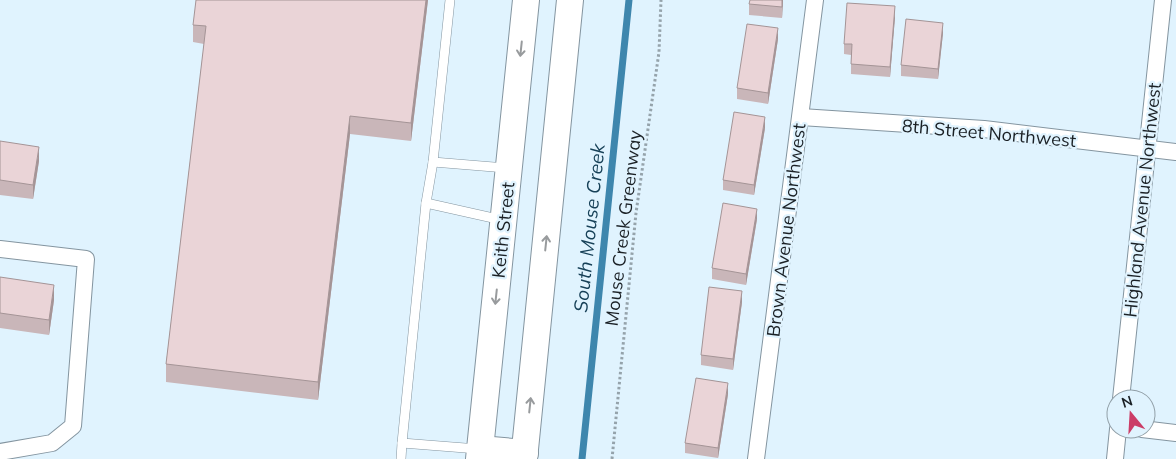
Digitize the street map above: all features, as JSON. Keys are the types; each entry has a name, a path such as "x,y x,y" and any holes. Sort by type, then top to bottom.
{"main road":[{"name":"Keith Street","path":"480,454 526,0"},
{"path":"480,454 524,456 570,0"}],"street":[{"name":"Brown Avenue Northwest","path":"756,459 815,0"},
{"name":"Highland Avenue Northwest","path":"1122,389 1163,0"},
{"name":"8th Street Northwest","path":"801,117 984,129 1176,152"},
{"path":"0,249 86,259 73,426 52,443 0,452"},
{"path":"1156,431 1176,433"},
{"path":"1115,459 1117,439"}],"lane":[{"path":"401,459 426,203 433,162 450,0"},
{"path":"433,162 509,169"},
{"path":"426,203 503,220"},
{"path":"402,443 480,454"}],"path":[{"name":"Mouse Creek Greenway","path":"612,459 636,213 659,52 661,0"}],"building":[{"path":"196,0 426,0 411,123 350,116 318,382 166,364 206,26 193,25"},
{"path":"750,0 782,0 782,7 749,4"},
{"path":"847,3 895,6 890,67 851,64 852,44 844,44"},
{"path":"906,19 943,23 938,69 901,65"},
{"path":"747,24 778,28 768,93 737,88"},
{"path":"734,112 765,117 754,185 723,180"},
{"path":"0,141 39,147 33,185 0,180"},
{"path":"723,203 757,209 746,274 712,268"},
{"path":"0,277 54,285 49,320 0,313"},
{"path":"709,287 742,291 733,359 701,355"},
{"path":"696,378 728,383 718,448 685,443"}],"waterway":[{"name":"South Mouse Creek","path":"582,459 629,0"}]}
